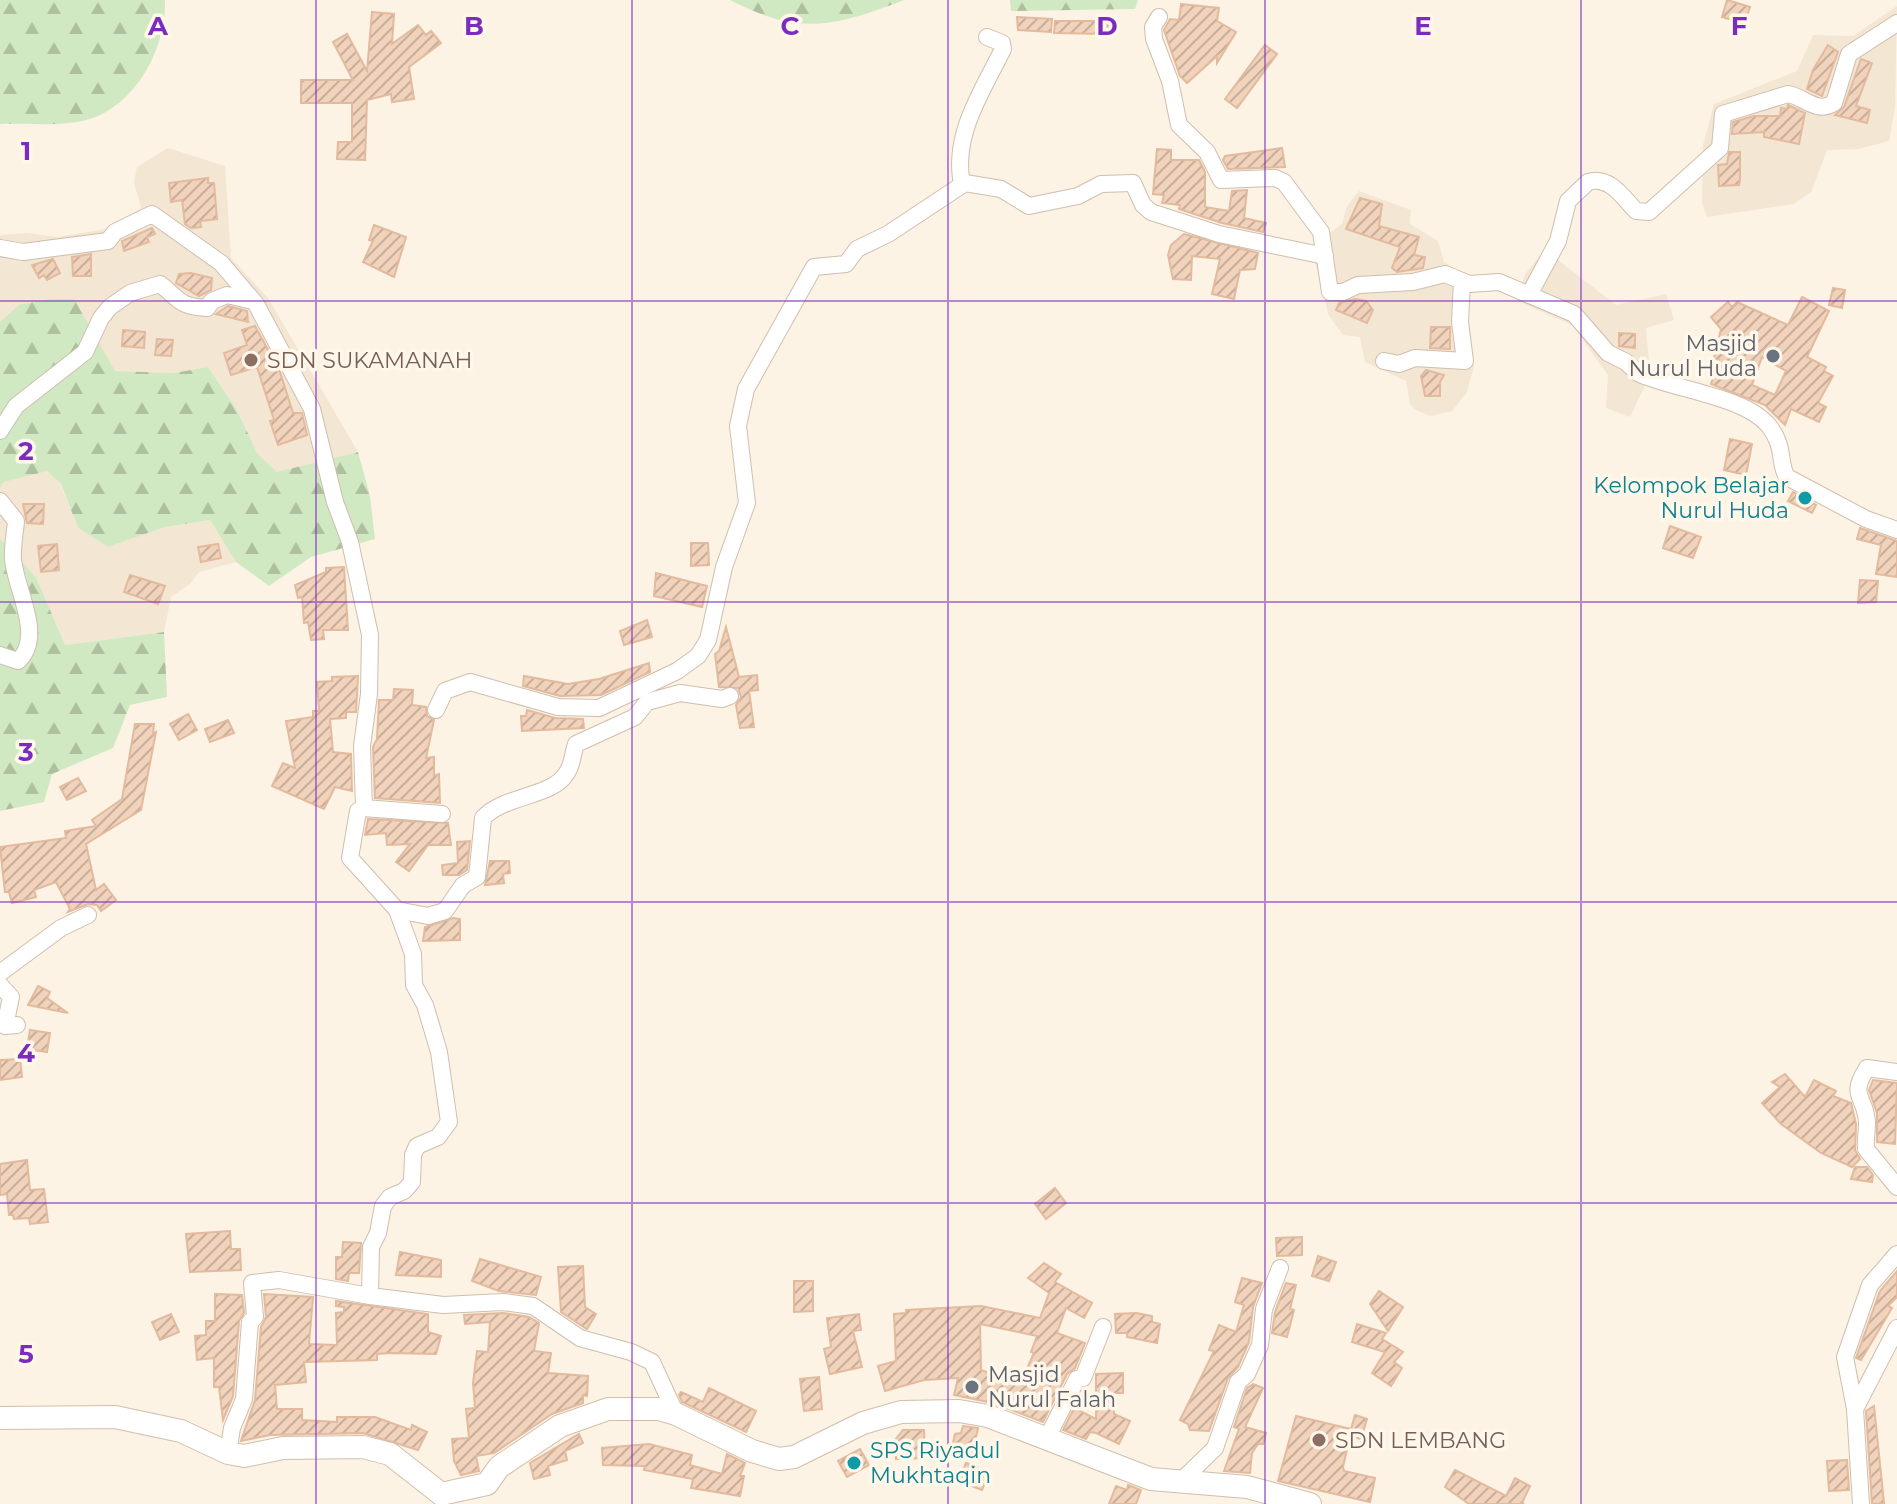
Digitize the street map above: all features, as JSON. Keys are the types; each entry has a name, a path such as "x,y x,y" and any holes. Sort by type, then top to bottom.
{"street":[{"path":"1159,17 1153,27 1154,39 1170,81 1179,125 1207,152 1221,180 1275,178 1284,182 1321,232 1327,289 1332,293 1358,285 1413,282 1445,274 1462,281 1494,281 1529,295 1574,314 1608,353 1626,362 1638,373 1752,412 1768,425 1780,443 1787,477 1866,519 1897,530"},
{"path":"1529,295 1555,248 1568,201 1588,182 1602,181 1620,193 1636,211 1649,212 1720,148 1723,114 1788,94 1809,105 1829,106 1834,103 1849,54 1897,23"},
{"path":"962,184 959,161 968,121 976,107 978,93 1003,49 1002,43 987,37"},
{"path":"436,710 445,691 470,682 558,707 599,708 677,671 698,656 708,640 724,567 747,503 738,426 746,389 759,362 814,267 846,264 857,249 888,234 962,184 996,187 1032,206 1076,197 1101,184 1133,183 1143,205 1151,212 1219,234 1325,256"},
{"path":"0,248 23,252 108,241 115,232 152,214 221,263 256,304 312,409 367,612 370,675 362,746 364,808"},
{"path":"1384,361 1465,361 1462,281"},
{"path":"0,431 16,406 85,352 101,318 130,293 160,284 173,299 194,307 207,308 212,301 227,295 250,299 256,304"},
{"path":"0,501 16,521 13,557 27,621 28,646 18,661 0,655"},
{"path":"397,910 428,916 448,909 463,885 477,877 482,823 486,815 517,797 560,782 572,763 576,744 635,717 647,702 680,693 722,699 730,696"},
{"path":"370,1296 371,1247 378,1233 383,1206 390,1197 410,1185 417,1146 438,1137 449,1122 442,1061 425,1005 414,985 413,954 397,910 350,858 358,811 364,808 442,814"},
{"path":"0,973 61,928 88,915"},
{"path":"0,985 11,997 5,1026 17,1025"},
{"path":"1897,1072 1867,1068 1857,1084 1857,1096 1867,1122 1867,1153 1897,1187"},
{"path":"1861,1504 1855,1409 1845,1357 1870,1285 1897,1254"},
{"path":"1178,1484 1215,1448 1238,1382 1247,1374 1260,1345 1264,1309 1280,1268"},
{"path":"228,1453 244,1399 250,1322 255,1317 252,1283 279,1280 443,1305 503,1302 533,1306 580,1338 631,1352 652,1362 676,1414"},
{"path":"1046,1440 1077,1379 1083,1378 1103,1327"},
{"path":"1855,1409 1897,1328"},
{"path":"0,1418 115,1417 181,1431 228,1453 244,1456 283,1448 363,1447 398,1459 417,1478 441,1494 458,1493 487,1484 499,1467 560,1426 608,1409 659,1409 676,1414 752,1451 779,1459 802,1454 863,1423 901,1412 959,1411 988,1416 1151,1479 1178,1484 1247,1487 1287,1501 1310,1504"}],"shaded area":[{"path":"1897,6 1895,108 1889,141 1858,149 1827,150 1811,192 1794,204 1707,217 1702,203 1703,145 1714,104 1797,71 1813,35 1853,36"},
{"path":"168,148 225,166 231,258 268,298 358,452 278,473 257,453 237,410 208,367 174,373 115,371 0,322 0,235 27,233 57,237 106,229 141,208 134,182 137,167"},
{"path":"1359,191 1411,210 1410,224 1438,241 1444,262 1464,274 1474,366 1467,392 1452,411 1430,416 1416,410 1410,404 1406,381 1365,362 1360,337 1343,335 1329,316 1315,262 1315,243 1342,224 1347,206"},
{"path":"1545,250 1616,305 1666,294 1674,320 1646,328 1650,375 1630,417 1606,408 1608,375 1572,325 1518,301 1525,274"},
{"path":"47,470 60,483 78,528 108,547 165,527 210,520 236,562 199,572 190,584 171,597 164,632 65,645 36,577 0,540 0,488 4,482"}],"green space":[{"path":"0,0 165,0 156,51 138,83 113,107 98,116 75,122 0,124"},
{"path":"730,0 904,0 857,16 817,24 776,19"},
{"path":"1010,0 1138,0 1135,9 1011,11"},
{"path":"51,299 74,299 115,371 174,373 208,367 237,410 257,453 277,472 358,452 370,496 375,539 311,557 269,586 236,562 210,520 165,527 108,547 78,528 61,484 47,471 4,482 0,488 0,322 19,305"},
{"path":"0,539 36,577 65,645 164,632 167,697 130,705 113,748 52,774 44,802 0,811"}],"building":[{"path":"1727,0 1750,7 1746,19 1738,16 1736,21 1722,17"},
{"path":"1181,4 1219,8 1217,21 1236,32 1217,63 1217,56 1187,83 1180,76 1164,30 1170,19 1179,20"},
{"path":"372,12 394,14 392,44 418,25 426,35 431,31 441,43 409,67 414,99 392,102 391,94 367,100 365,160 337,159 338,142 352,142 352,103 301,103 301,80 353,80 333,42 347,34 367,71"},
{"path":"1017,17 1052,19 1051,32 1018,30"},
{"path":"1055,21 1108,21 1108,34 1054,33"},
{"path":"1265,45 1277,54 1237,108 1225,99"},
{"path":"1828,45 1838,52 1822,96 1807,89 1813,70"},
{"path":"1861,59 1872,63 1856,106 1870,110 1867,123 1835,115 1844,107"},
{"path":"1788,105 1805,113 1799,144 1764,137 1764,132 1732,134 1733,122 1754,116 1780,116 1781,108 1787,109"},
{"path":"1282,148 1285,167 1228,169 1223,160 1225,156"},
{"path":"1157,149 1171,150 1171,160 1199,160 1205,172 1205,207 1229,211 1232,191 1247,190 1244,218 1266,223 1263,232 1222,223 1179,209 1180,205 1162,203 1164,195 1153,194"},
{"path":"1729,152 1740,152 1739,185 1719,186 1718,165 1727,164"},
{"path":"208,178 208,183 214,183 217,219 200,221 201,227 191,228 185,224 182,200 171,202 169,183"},
{"path":"1360,198 1382,204 1379,226 1419,237 1414,255 1425,257 1423,268 1397,272 1392,268 1400,247 1346,229"},
{"path":"374,225 406,237 394,277 363,262 373,241 369,240"},
{"path":"152,228 155,234 147,237 149,242 124,251 122,241"},
{"path":"1184,234 1258,253 1255,269 1240,270 1234,299 1212,294 1220,259 1192,256 1191,280 1173,279 1168,255 1171,245"},
{"path":"91,254 91,276 73,276 72,257"},
{"path":"53,259 60,273 47,280 44,275 39,278 32,265"},
{"path":"191,273 212,278 211,290 199,296 176,283 179,274"},
{"path":"1833,288 1845,290 1842,308 1829,305"},
{"path":"1802,297 1829,311 1807,357 1826,367 1824,371 1833,376 1818,403 1826,407 1819,422 1791,409 1785,425 1765,405 1711,384 1719,360 1714,358 1721,329 1711,317 1728,302 1732,307 1737,302 1788,325","holes":["1762,357 1786,371 1775,395 1752,385"]},
{"path":"1355,299 1366,301 1373,310 1367,323 1336,310 1339,303"},
{"path":"228,306 247,311 248,322 216,314"},
{"name":"SDN SUKAMANAH","path":"255,326 280,372 293,413 302,413 307,435 278,445 270,421 274,420 257,367 231,375 224,353 247,345 242,330"},
{"path":"1431,327 1450,327 1450,349 1430,348"},
{"path":"123,330 145,332 144,348 122,346"},
{"path":"1619,333 1635,334 1635,348 1619,346"},
{"path":"157,339 173,340 171,356 155,355"},
{"path":"1426,370 1444,375 1440,382 1440,396 1425,396 1421,376"},
{"path":"1730,439 1752,444 1746,475 1724,470"},
{"path":"1793,492 1816,505 1812,513 1788,501"},
{"path":"23,504 44,504 43,524 27,523"},
{"path":"1670,526 1701,537 1693,558 1663,548"},
{"path":"1860,528 1897,541 1897,577 1876,574 1881,545 1857,539"},
{"path":"691,543 708,543 709,565 691,566"},
{"path":"57,544 59,570 41,572 38,546"},
{"path":"218,544 221,558 201,562 198,547"},
{"path":"344,567 348,630 323,630 324,639 311,640 308,622 304,623 302,597 298,598 295,585 326,572 326,568"},
{"path":"656,573 707,586 702,607 654,596"},
{"path":"130,575 165,586 158,604 124,592"},
{"path":"1860,580 1878,581 1876,602 1858,603"},
{"path":"647,620 652,637 624,645 620,631"},
{"path":"726,627 739,677 757,675 758,690 749,691 754,727 740,728 736,705 741,697 738,688 719,687 715,654 719,651"},
{"path":"649,663 650,672 601,695 560,696 523,686 524,676 568,684 599,679"},
{"path":"358,676 356,712 346,712 346,718 330,719 333,752 351,754 352,791 335,787 324,809 272,786 283,763 295,768 286,721 313,717 313,711 319,711 317,682 332,681 332,677"},
{"path":"394,689 413,690 412,705 426,707 427,716 434,720 426,758 434,757 434,776 439,774 440,803 375,798 373,747 377,739 379,700 393,700"},
{"path":"527,710 555,718 583,719 584,728 522,731 521,716 526,716"},
{"path":"188,714 197,730 179,740 170,724"},
{"path":"228,720 234,733 210,742 205,729"},
{"path":"135,724 154,724 153,734 156,732 141,810 86,844 96,890 104,884 116,900 101,911 97,905 88,904 68,912 70,909 56,882 34,890 36,897 12,903 9,892 5,892 0,847 66,838 65,831 96,826 92,820 122,799"},
{"path":"78,778 86,791 67,800 60,787"},
{"path":"368,819 448,823 451,845 428,845 409,871 396,862 410,844 387,845 386,833 365,835"},
{"path":"470,841 467,870 459,875 443,875 442,865 458,863 457,842"},
{"path":"490,861 509,861 510,873 503,874 504,883 485,885"},
{"path":"453,918 460,919 460,940 423,941 425,927"},
{"path":"38,986 50,992 47,998 68,1013 28,1005"},
{"path":"30,1030 50,1033 47,1052 27,1049"},
{"path":"20,1059 22,1077 0,1080 0,1060"},
{"path":"1785,1074 1805,1097 1814,1080 1836,1091 1833,1096 1851,1103 1856,1124 1855,1150 1860,1159 1852,1167 1821,1153 1781,1124 1762,1103 1780,1087 1772,1082"},
{"path":"1873,1080 1897,1083 1895,1144 1877,1142 1877,1113 1869,1090"},
{"path":"27,1160 30,1190 44,1189 48,1222 30,1224 29,1218 14,1219 13,1215 9,1215 7,1194 0,1195 0,1164"},
{"path":"1855,1167 1867,1167 1873,1175 1872,1182 1851,1179"},
{"path":"1055,1188 1066,1203 1046,1219 1035,1204"},
{"path":"230,1231 231,1249 240,1249 241,1270 190,1272 186,1234"},
{"path":"1302,1237 1302,1255 1277,1256 1276,1238"},
{"path":"343,1242 361,1243 359,1273 349,1273 348,1281 336,1279 336,1257 342,1257"},
{"path":"400,1252 441,1260 441,1277 396,1275"},
{"path":"1318,1256 1336,1262 1329,1281 1312,1276"},
{"path":"480,1259 541,1277 536,1295 499,1291 472,1281"},
{"path":"1044,1263 1061,1274 1055,1282 1092,1303 1084,1318 1066,1308 1057,1333 1085,1343 1075,1368 1067,1374 1043,1422 993,1403 954,1395 958,1378 924,1380 885,1391 878,1366 896,1361 894,1314 906,1313 906,1310 981,1306 1040,1318 1049,1293 1028,1278","holes":["980,1324 1037,1336 1031,1352 1034,1353 1020,1384 981,1370"]},
{"path":"583,1266 585,1307 596,1314 587,1329 561,1312 558,1267"},
{"path":"1897,1271 1897,1297 1888,1306 1892,1308 1861,1360 1856,1358 1880,1291"},
{"path":"1242,1278 1262,1283 1253,1307 1249,1342 1238,1367 1228,1378 1209,1431 1190,1430 1188,1424 1180,1420 1214,1351 1209,1350 1219,1325 1236,1332 1244,1305 1235,1302"},
{"path":"794,1281 813,1281 813,1311 794,1312"},
{"path":"1286,1283 1296,1285 1287,1337 1272,1333 1275,1312"},
{"path":"1379,1291 1403,1307 1388,1331 1370,1304"},
{"path":"215,1294 242,1295 244,1313 239,1321 233,1396 223,1420 219,1387 214,1387 214,1358 197,1360 195,1336 206,1335 206,1321 215,1321"},
{"path":"264,1294 313,1297 309,1344 337,1345 336,1313 344,1312 344,1307 336,1306 336,1301 428,1314 428,1332 441,1336 436,1354 390,1353 377,1354 377,1360 304,1362 306,1382 275,1385 277,1409 302,1409 302,1420 337,1422 337,1417 375,1417 411,1430 412,1425 427,1432 418,1450 363,1433 270,1435 241,1441 255,1400 261,1327 266,1317"},
{"path":"503,1313 529,1317 539,1323 534,1351 551,1353 548,1373 588,1376 587,1396 583,1395 583,1403 552,1414 494,1453 476,1456 479,1471 461,1475 454,1461 452,1439 469,1438 466,1409 475,1408 473,1383 477,1351 488,1352 490,1322 465,1324 464,1315"},
{"path":"171,1314 179,1332 160,1340 152,1322"},
{"path":"859,1314 861,1330 853,1331 862,1367 830,1374 824,1349 831,1347 827,1318"},
{"path":"1115,1314 1152,1316 1152,1322 1160,1324 1157,1343 1127,1337 1127,1333 1116,1333"},
{"path":"1357,1324 1386,1333 1382,1339 1403,1352 1394,1362 1402,1368 1391,1386 1372,1373 1385,1352 1352,1342"},
{"path":"1123,1373 1123,1393 1114,1393 1114,1414 1130,1421 1119,1444 1096,1433 1090,1432 1086,1439 1063,1430 1074,1408 1096,1419 1096,1374"},
{"path":"819,1377 822,1409 804,1411 800,1379"},
{"path":"1253,1384 1263,1388 1245,1427 1266,1433 1263,1444 1258,1444 1252,1453 1250,1473 1224,1471 1239,1429 1234,1427 1247,1388"},
{"path":"709,1388 756,1411 746,1432 682,1402 679,1395 681,1392 703,1402"},
{"path":"1874,1406 1884,1503 1872,1504 1866,1411"},
{"path":"1355,1415 1367,1419 1361,1439 1350,1436 1343,1467 1344,1471 1375,1478 1370,1502 1278,1481 1296,1416 1351,1429"},
{"path":"963,1426 978,1428 973,1451 952,1447 955,1434 961,1433"},
{"path":"903,1430 924,1430 925,1458 896,1459 895,1440"},
{"path":"579,1434 583,1443 565,1451 567,1460 548,1466 550,1475 534,1479 530,1463"},
{"path":"649,1444 692,1455 690,1465 722,1474 727,1454 745,1463 740,1476 744,1476 740,1496 691,1488 693,1479 644,1470 645,1466 603,1465 602,1448"},
{"name":"SPS Riyadul Mukhtaqin","path":"860,1449 869,1465 847,1477 838,1461"},
{"path":"1847,1460 1849,1490 1829,1491 1827,1461"},
{"path":"966,1463 989,1473 982,1490 958,1481"},
{"path":"1455,1470 1506,1496 1515,1478 1530,1486 1524,1504 1469,1504 1445,1487"},
{"path":"1128,1485 1141,1490 1136,1504 1109,1504 1116,1486 1127,1490"}],"place":[{"name":"Masjid Nurul Huda","path":"1773,356"},
{"name":"SDN SUKAMANAH","path":"251,360"},
{"name":"Kelompok Belajar Nurul Huda","path":"1805,498"},
{"name":"Masjid Nurul Falah","path":"972,1387"},
{"name":"SDN LEMBANG","path":"1319,1440"},
{"name":"SPS Riyadul Mukhtaqin","path":"854,1463"}]}
